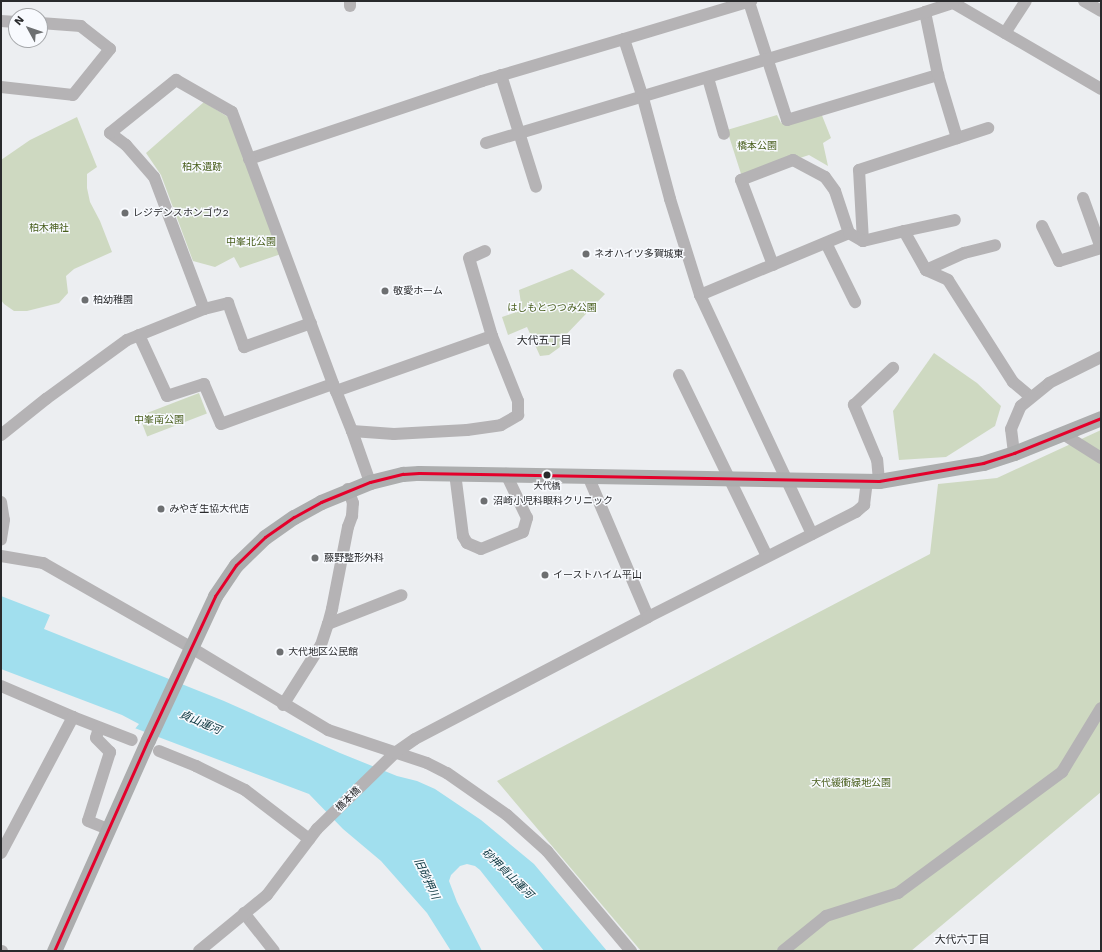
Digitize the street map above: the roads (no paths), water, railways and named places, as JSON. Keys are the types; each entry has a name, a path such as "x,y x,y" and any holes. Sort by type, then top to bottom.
{"main road":[{"path":"54,951 177,675 215,596 233,570 265,537 294,517 321,502 348,489 403,474 455,473 873,482 983,463 1014,453 1101,418"}],"street":[{"path":"249,159 501,75 750,1 767,60 787,120 938,76"},
{"path":"1006,33 1026,1"},
{"path":"1084,1 1101,11"},
{"path":"486,143 643,98 925,12 952,2 1101,89"},
{"path":"925,12 938,76 957,138"},
{"path":"1,87 73,95 110,49 81,26 48,24"},
{"path":"624,39 643,98 670,199 700,295 812,534"},
{"path":"501,75 536,187"},
{"path":"708,78 724,134"},
{"path":"204,309 154,177 126,144 110,133 176,80 232,112 370,482"},
{"path":"862,241 859,170 988,128"},
{"path":"773,265 741,180 793,160 825,178 835,191 849,233 862,241 955,220"},
{"path":"1042,226 1059,261 1101,248 1083,198"},
{"path":"904,231 926,270 948,280 1013,382 1031,397"},
{"path":"700,295 849,233"},
{"path":"826,243 855,302"},
{"path":"926,270 964,253 996,245"},
{"path":"352,431 394,434 467,430 501,425 518,415 518,401 492,336 469,258 484,251"},
{"path":"1,435 46,399 127,340 204,309 228,303 244,347 311,323"},
{"path":"139,335 167,396 204,384 221,424 492,336"},
{"path":"1014,453 1011,429 1021,406 1049,383 1101,356"},
{"path":"873,482 877,460 854,405 893,368"},
{"path":"679,375 767,556"},
{"path":"1063,434 1101,458"},
{"path":"455,473 463,536 467,543 481,549 523,532 527,518 506,474"},
{"path":"588,476 648,617"},
{"name":"橋本橋","path":"199,951 266,895 313,834 395,753 415,739 648,617 856,512 864,505 873,482"},
{"path":"283,705 322,644 332,609 348,527 352,516 353,503 348,489"},
{"path":"1,502 4,520 1,540"},
{"path":"1,556 43,563 190,647 283,705 328,730 427,763 447,773 507,815 551,856 631,951"},
{"path":"328,624 402,595"},
{"path":"1,686 99,728 132,740"},
{"path":"783,951 826,916 898,893 1062,772 1101,708"},
{"path":"2,848 73,717"},
{"path":"99,728 96,738 110,752 88,821 108,829"},
{"path":"159,751 196,766 245,790 313,834"},
{"path":"244,913 274,951"}],"water":[{"path":"1,596 50,615 44,629 224,701 340,753 397,776 417,781 435,789 481,820 534,864 607,951 544,951 480,870 475,866 467,864 460,866 451,875 449,881 457,902 482,951 451,951 427,913 381,861 343,829 309,794 124,724 1,672"}],"place":[{"name":"レジデンスホンゴウ2","path":"125,213"},
{"name":"ネオハイツ多賀城東","path":"586,254"},
{"name":"敬愛ホーム","path":"385,291"},
{"name":"柏幼稚園","path":"85,300"},
{"name":"大代橋","path":"547,475"},
{"name":"沼崎小児科眼科クリニック","path":"484,501"},
{"name":"みやぎ生協大代店","path":"161,509"},
{"name":"藤野整形外科","path":"315,558"},
{"name":"イーストハイム平山","path":"545,575"},
{"name":"大代地区公民館","path":"280,652"}],"district":[{"name":"大代五丁目","path":"544,341"},
{"name":"大代六丁目","path":"962,940"}],"park label":[{"name":"橋本公園","path":"757,146"},
{"name":"柏木遺跡","path":"202,167"},
{"name":"柏木神社","path":"49,228"},
{"name":"中峯北公園","path":"251,242"},
{"name":"はしもとつつみ公園","path":"552,308"},
{"name":"中峯南公園","path":"159,420"},
{"name":"大代緩衝緑地公園","path":"851,783"}],"water label":[{"name":"貞山運河","path":"200,723"},
{"name":"砂押貞山運河","path":"507,874"},
{"name":"旧砂押川","path":"426,879"}]}
